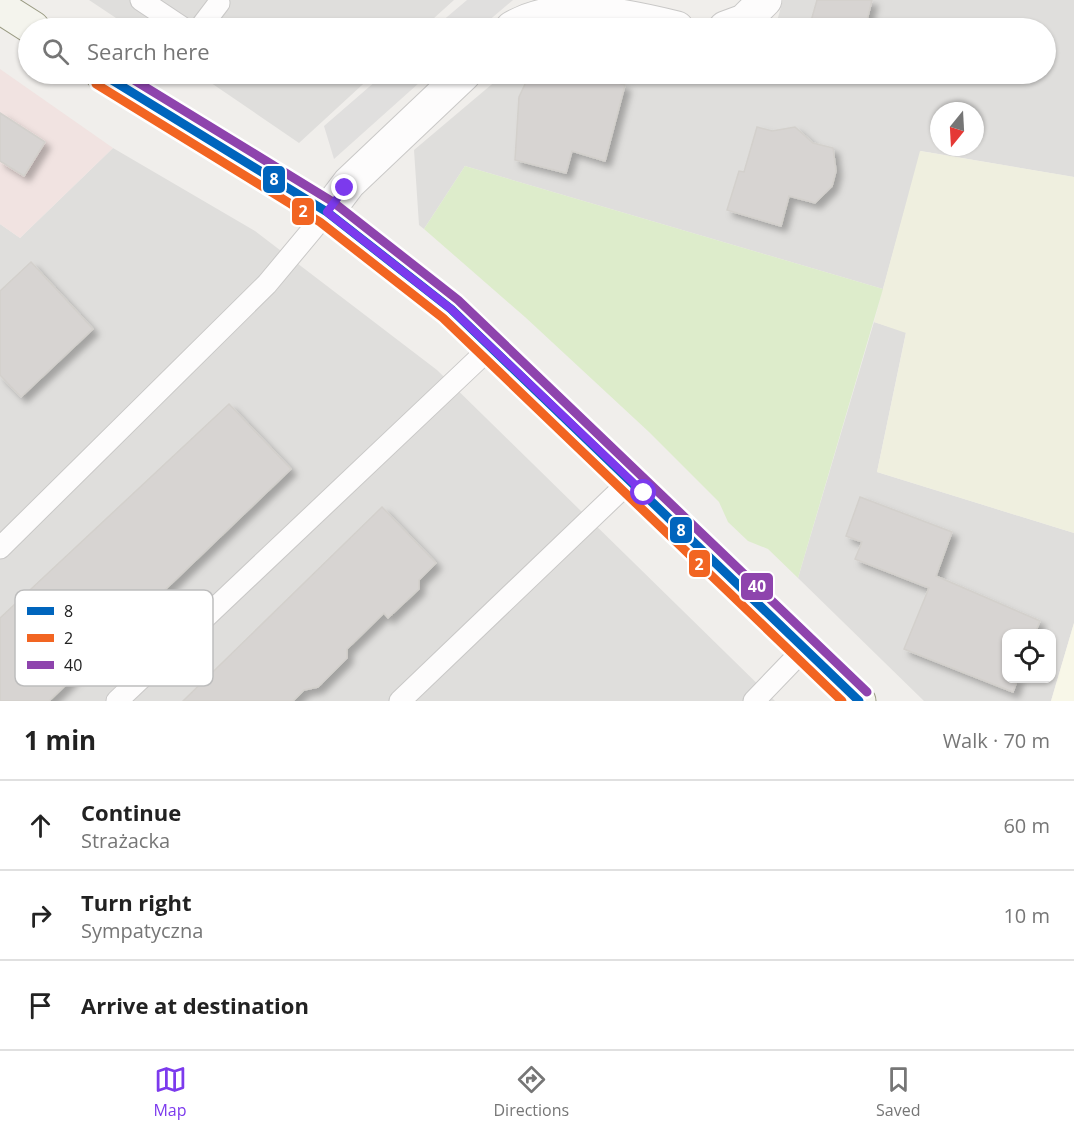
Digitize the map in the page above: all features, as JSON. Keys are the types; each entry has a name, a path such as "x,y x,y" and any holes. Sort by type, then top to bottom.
{"street":[{"path":"747,18 765,0"},
{"path":"529,18 543,10 575,5 636,18"},
{"path":"0,7 18,18"},
{"path":"118,84 327,212 394,262 492,346 859,701"},
{"path":"327,212 349,183 453,84"}],"lane":[{"path":"141,0 168,18"},
{"path":"208,18 219,3"},
{"path":"0,548 267,284 327,212"},
{"path":"213,610 492,346"},
{"path":"400,701 630,481"},
{"path":"754,701 805,648"},
{"path":"117,701 133,686"}],"shaded area":[{"path":"89,0 454,0 434,18 116,18"},
{"path":"467,0 513,0 492,18 446,18"},
{"path":"783,0 1074,0 1074,177 950,156 984,156 984,102 930,102 930,153 921,151 883,289 465,166 424,229 419,225 414,150 492,84 1056,84 1056,18 778,18"},
{"path":"0,69 18,82 18,84 21,84 113,148 20,238 0,224"},
{"path":"213,84 363,84 299,143"},
{"path":"372,84 418,84 334,159 324,126"},
{"path":"113,148 255,231 437,370 775,701 0,701 0,224 20,238"},
{"path":"874,322 906,332 877,472 1074,533 1074,623 1051,701 924,701 798,578"},
{"path":"1074,623 1074,701 1051,701"}],"green space":[{"path":"920,151 930,153 930,156 950,156 1074,177 1074,533 877,472 906,333 874,322"},
{"path":"465,166 883,289 798,578 768,549 748,541 728,522 719,502 649,432 525,317 424,229"}],"building":[{"path":"817,0 872,0 868,18 812,18"},
{"path":"525,84 625,85 605,161 572,151 566,173 515,160 519,97"},
{"path":"0,113 45,142 24,176 0,161"},
{"path":"757,127 772,131 795,127 813,143 833,148 836,171 832,186 815,203 789,196 781,226 727,210 739,171 744,172"},
{"path":"31,262 93,329 21,397 0,375 0,291"},
{"path":"229,404 291,469 165,590 30,590"},
{"path":"860,497 952,532 936,576 1040,621 1037,629 1002,629 1002,683 1016,683 1013,692 904,649 929,588 855,559 862,542 846,536"},
{"path":"382,507 436,563 419,580 419,589 388,618 384,613 347,649 347,658 318,687 304,690 293,701 183,701 198,686 213,686 213,672"},
{"path":"15,604 15,686 65,686 49,701 0,701 0,618"}],"transit line":[{"name":"2","path":"96,84 320,222 443,318 842,701"},
{"name":"8","path":"118,84 327,212 451,309 859,701"},
{"name":"40","path":"140,84 333,202 458,300 867,692"}],"route":[{"path":"345,188 327,212 394,262 451,309 644,493"}]}
